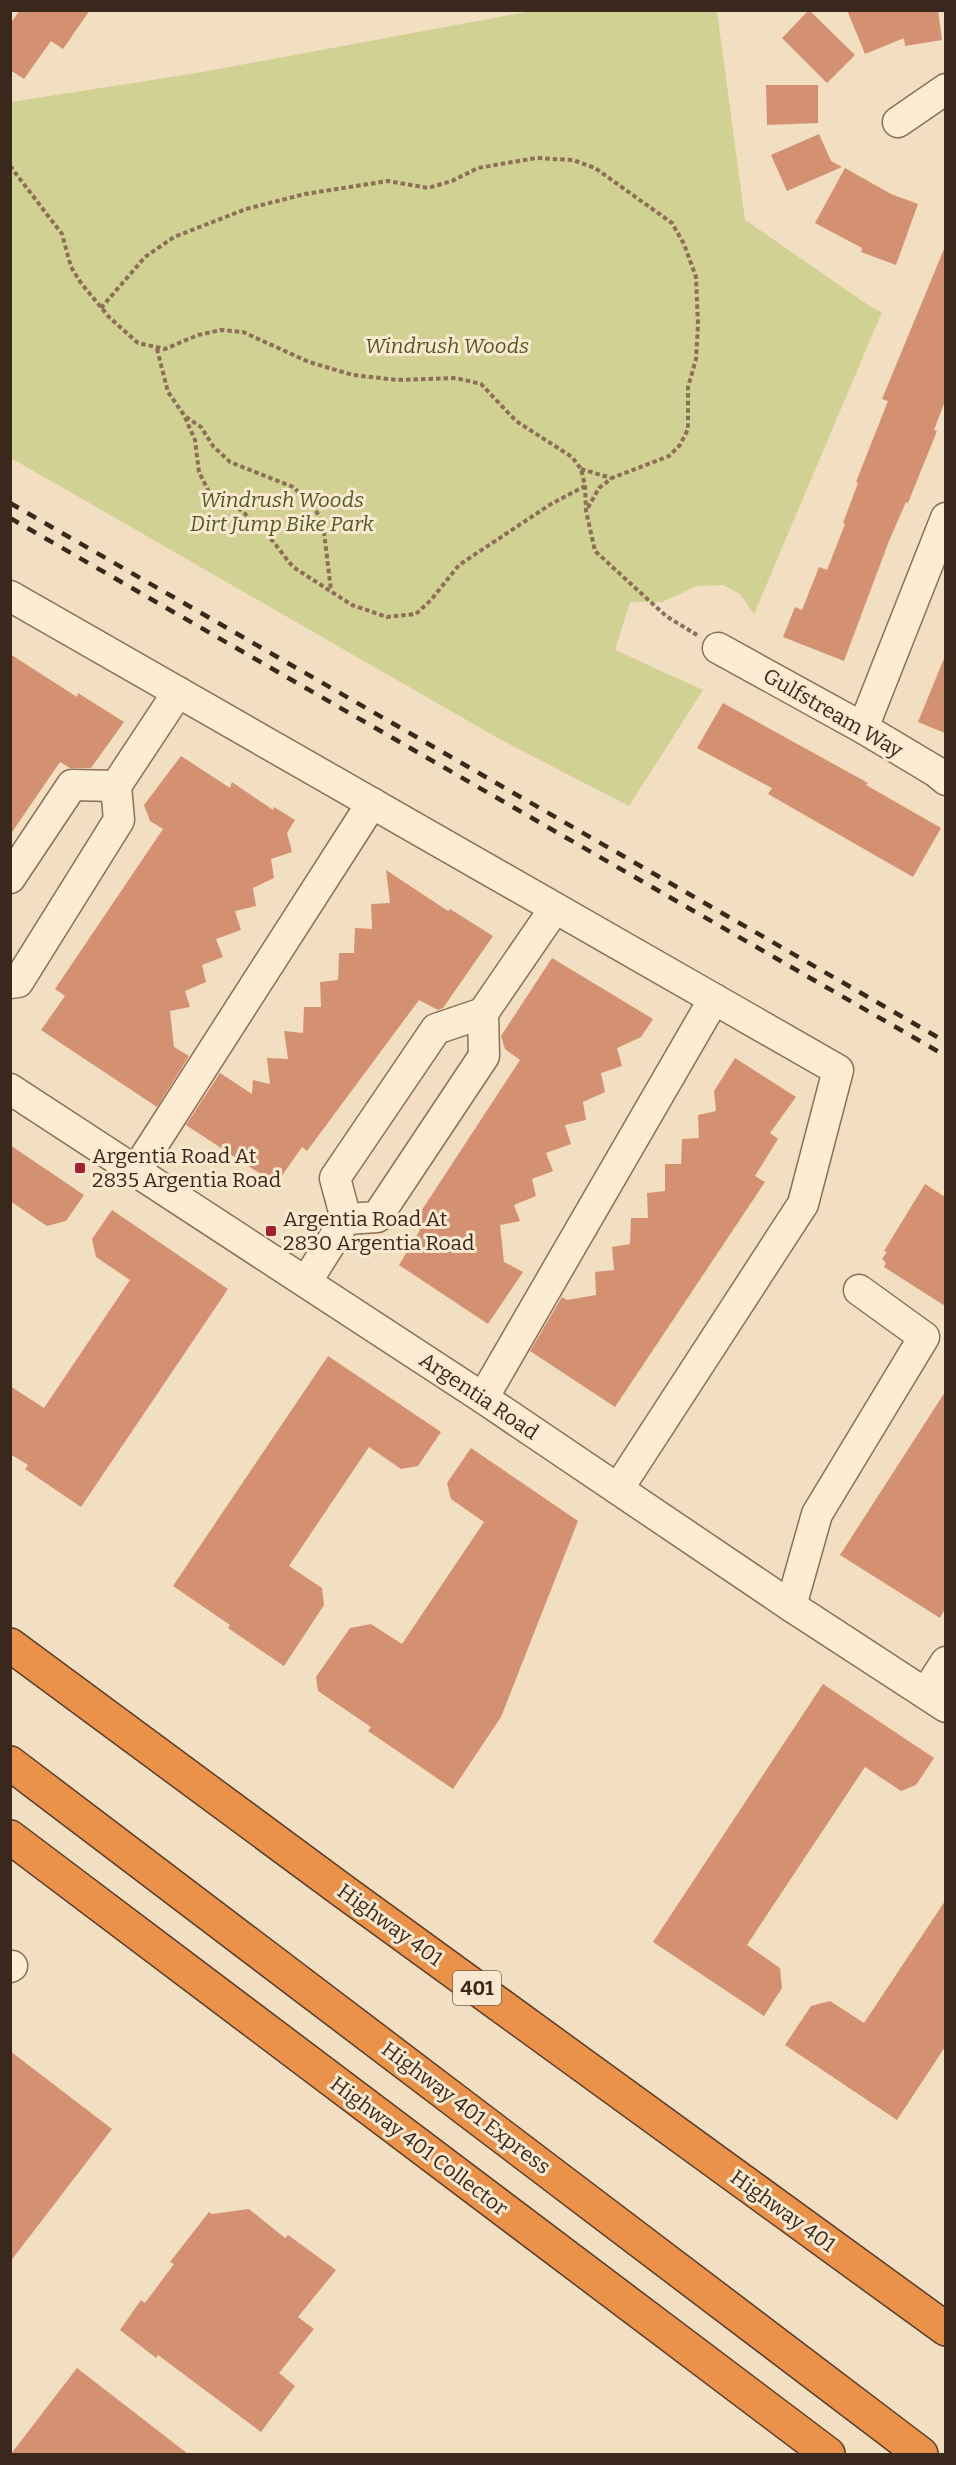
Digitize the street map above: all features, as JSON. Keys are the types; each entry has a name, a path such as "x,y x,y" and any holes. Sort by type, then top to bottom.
{"highway":[{"name":"Highway 401","path":"10,1645 352,1898 945,2329"},
{"name":"Highway 401 Express","path":"10,1763 921,2454"},
{"name":"Highway 401 Collector","path":"10,1837 828,2454"}],"street":[{"path":"898,122 945,89"},
{"path":"863,728 945,518"},
{"path":"10,596 838,1070 802,1204 618,1490"},
{"name":"Gulfstream Way","path":"718,648 863,728 935,771 945,780"},
{"path":"10,983 18,982 119,820 116,786 178,692"},
{"path":"10,878 72,785 116,786"},
{"path":"136,1171 372,803"},
{"path":"346,1219 377,1217 484,1056 483,1013 555,908"},
{"path":"483,1398 714,999"},
{"path":"306,1282 346,1219 336,1178 342,1168 436,1029 483,1013"},
{"name":"Argentia Road","path":"10,1089 483,1398 791,1606 936,1700"},
{"path":"791,1606 817,1514 924,1337 859,1290"},
{"path":"936,1700 945,1662"}],"path":[{"path":"101,308 145,257 174,237 206,222 246,208 305,194 388,181 428,188 452,181 478,168 536,158 573,160 595,168 672,223 684,244 696,277 698,325 696,359 688,387 688,429 680,445 669,456 612,478 599,488 586,511"},
{"path":"10,166 62,234 72,267 81,283 101,308 138,344 165,349 198,335 221,330 243,332 309,362 353,375 398,380 456,378 481,384 516,421 572,457 581,469 585,486 586,511 596,551 666,616 718,648"},
{"path":"157,349 168,392 184,415 195,440 199,472 209,492 238,508 264,530 293,567 352,605 387,617 416,614 431,600 459,565 550,504 585,486"},
{"path":"184,415 201,427 213,446 230,462 293,488 313,505 323,524 331,591"},
{"path":"581,469 612,478"}],"green space":[{"name":"Windrush Woods","path":"532,11 717,11 745,220 871,307 882,312 754,614 740,594 723,585 697,586 662,602 630,602 615,650 703,690 629,806 503,741 11,458 11,102 197,73"}],"building":[{"path":"20,10 90,10 63,49 51,41 24,79 10,70 10,24"},
{"path":"809,10 855,55 827,83 782,38"},
{"path":"847,10 938,10 942,40 905,46 904,38 865,54"},
{"path":"766,85 818,85 818,123 767,125"},
{"path":"819,134 831,161 842,167 787,191 771,155"},
{"path":"845,168 891,194 918,204 896,265 861,252 862,248 815,223"},
{"path":"944,249 945,401 934,430 937,431 908,503 906,502 889,541 844,661 783,637 795,607 802,610 819,567 827,570 845,524 843,523 858,483 856,482 888,401 882,399"},
{"path":"10,654 77,697 78,693 124,722 91,768 70,768 60,762 10,835"},
{"path":"945,656 945,733 918,722"},
{"path":"723,703 868,783 866,785 941,828 913,877 768,794 772,788 697,748"},
{"path":"181,756 230,788 232,782 273,810 274,807 295,820 287,833 292,852 271,859 274,878 253,888 256,906 235,911 241,930 216,939 223,957 202,965 206,982 185,991 190,1007 170,1011 174,1047 189,1056 157,1107 41,1030 65,996 55,989 163,829 150,821 144,805"},
{"path":"386,870 448,911 450,909 493,936 443,1008 438,1010 419,1000 307,1151 302,1147 276,1184 186,1125 220,1073 252,1094 253,1080 270,1084 267,1058 288,1059 284,1031 303,1033 304,1007 321,1007 320,982 338,980 339,953 354,953 355,928 372,929 371,904 390,903"},
{"path":"552,958 653,1019 641,1037 617,1048 622,1066 601,1073 605,1092 583,1102 586,1120 565,1125 571,1144 546,1153 553,1171 532,1179 536,1196 514,1205 520,1221 500,1225 504,1262 523,1272 488,1324 399,1265 420,1230 414,1222 520,1060 505,1049 501,1036"},
{"path":"735,1058 796,1097 770,1133 778,1139 755,1176 765,1182 615,1407 530,1351 562,1297 567,1300 596,1295 595,1272 614,1270 612,1247 630,1244 631,1218 648,1218 647,1193 665,1191 665,1164 681,1164 682,1139 699,1138 698,1115 716,1111 714,1091"},
{"path":"10,1145 84,1195 66,1221 47,1226 10,1201"},
{"path":"925,1184 945,1197 945,1306 884,1267 886,1263 882,1259 887,1252 884,1251"},
{"path":"112,1210 228,1289 81,1507 25,1469 28,1465 10,1454 10,1386 44,1408 130,1280 96,1257 92,1239"},
{"path":"328,1356 441,1432 418,1466 401,1469 369,1447 289,1566 322,1588 324,1605 284,1666 228,1628 230,1625 173,1586"},
{"path":"945,1392 945,1609 940,1618 840,1555"},
{"path":"471,1448 578,1521 501,1717 453,1789 368,1731 371,1727 318,1691 316,1677 350,1628 371,1624 402,1644 484,1522 451,1499 447,1483"},
{"path":"823,1684 934,1758 916,1785 901,1791 865,1767 747,1945 780,1968 782,1988 764,2016 653,1942"},
{"path":"945,1901 945,2047 897,2120 785,2045 811,2006 830,2001 864,2023"},
{"path":"10,2051 112,2129 10,2262"},
{"path":"249,2209 285,2238 288,2235 336,2270 298,2317 314,2329 279,2373 295,2386 261,2432 158,2355 156,2358 120,2330 141,2300 145,2303 174,2264 170,2262 209,2212 212,2214"},
{"path":"77,2368 188,2454 11,2454"}],"railway":[{"path":"10,503 946,1042"},
{"path":"10,518 946,1056"}],"place":[{"name":"Argentia Road At 2835 Argentia Road","path":"80,1168"},
{"name":"Argentia Road At 2830 Argentia Road","path":"271,1231"}],"park label":[{"name":"Windrush Woods Dirt Jump Bike Park","path":"282,512"}]}
